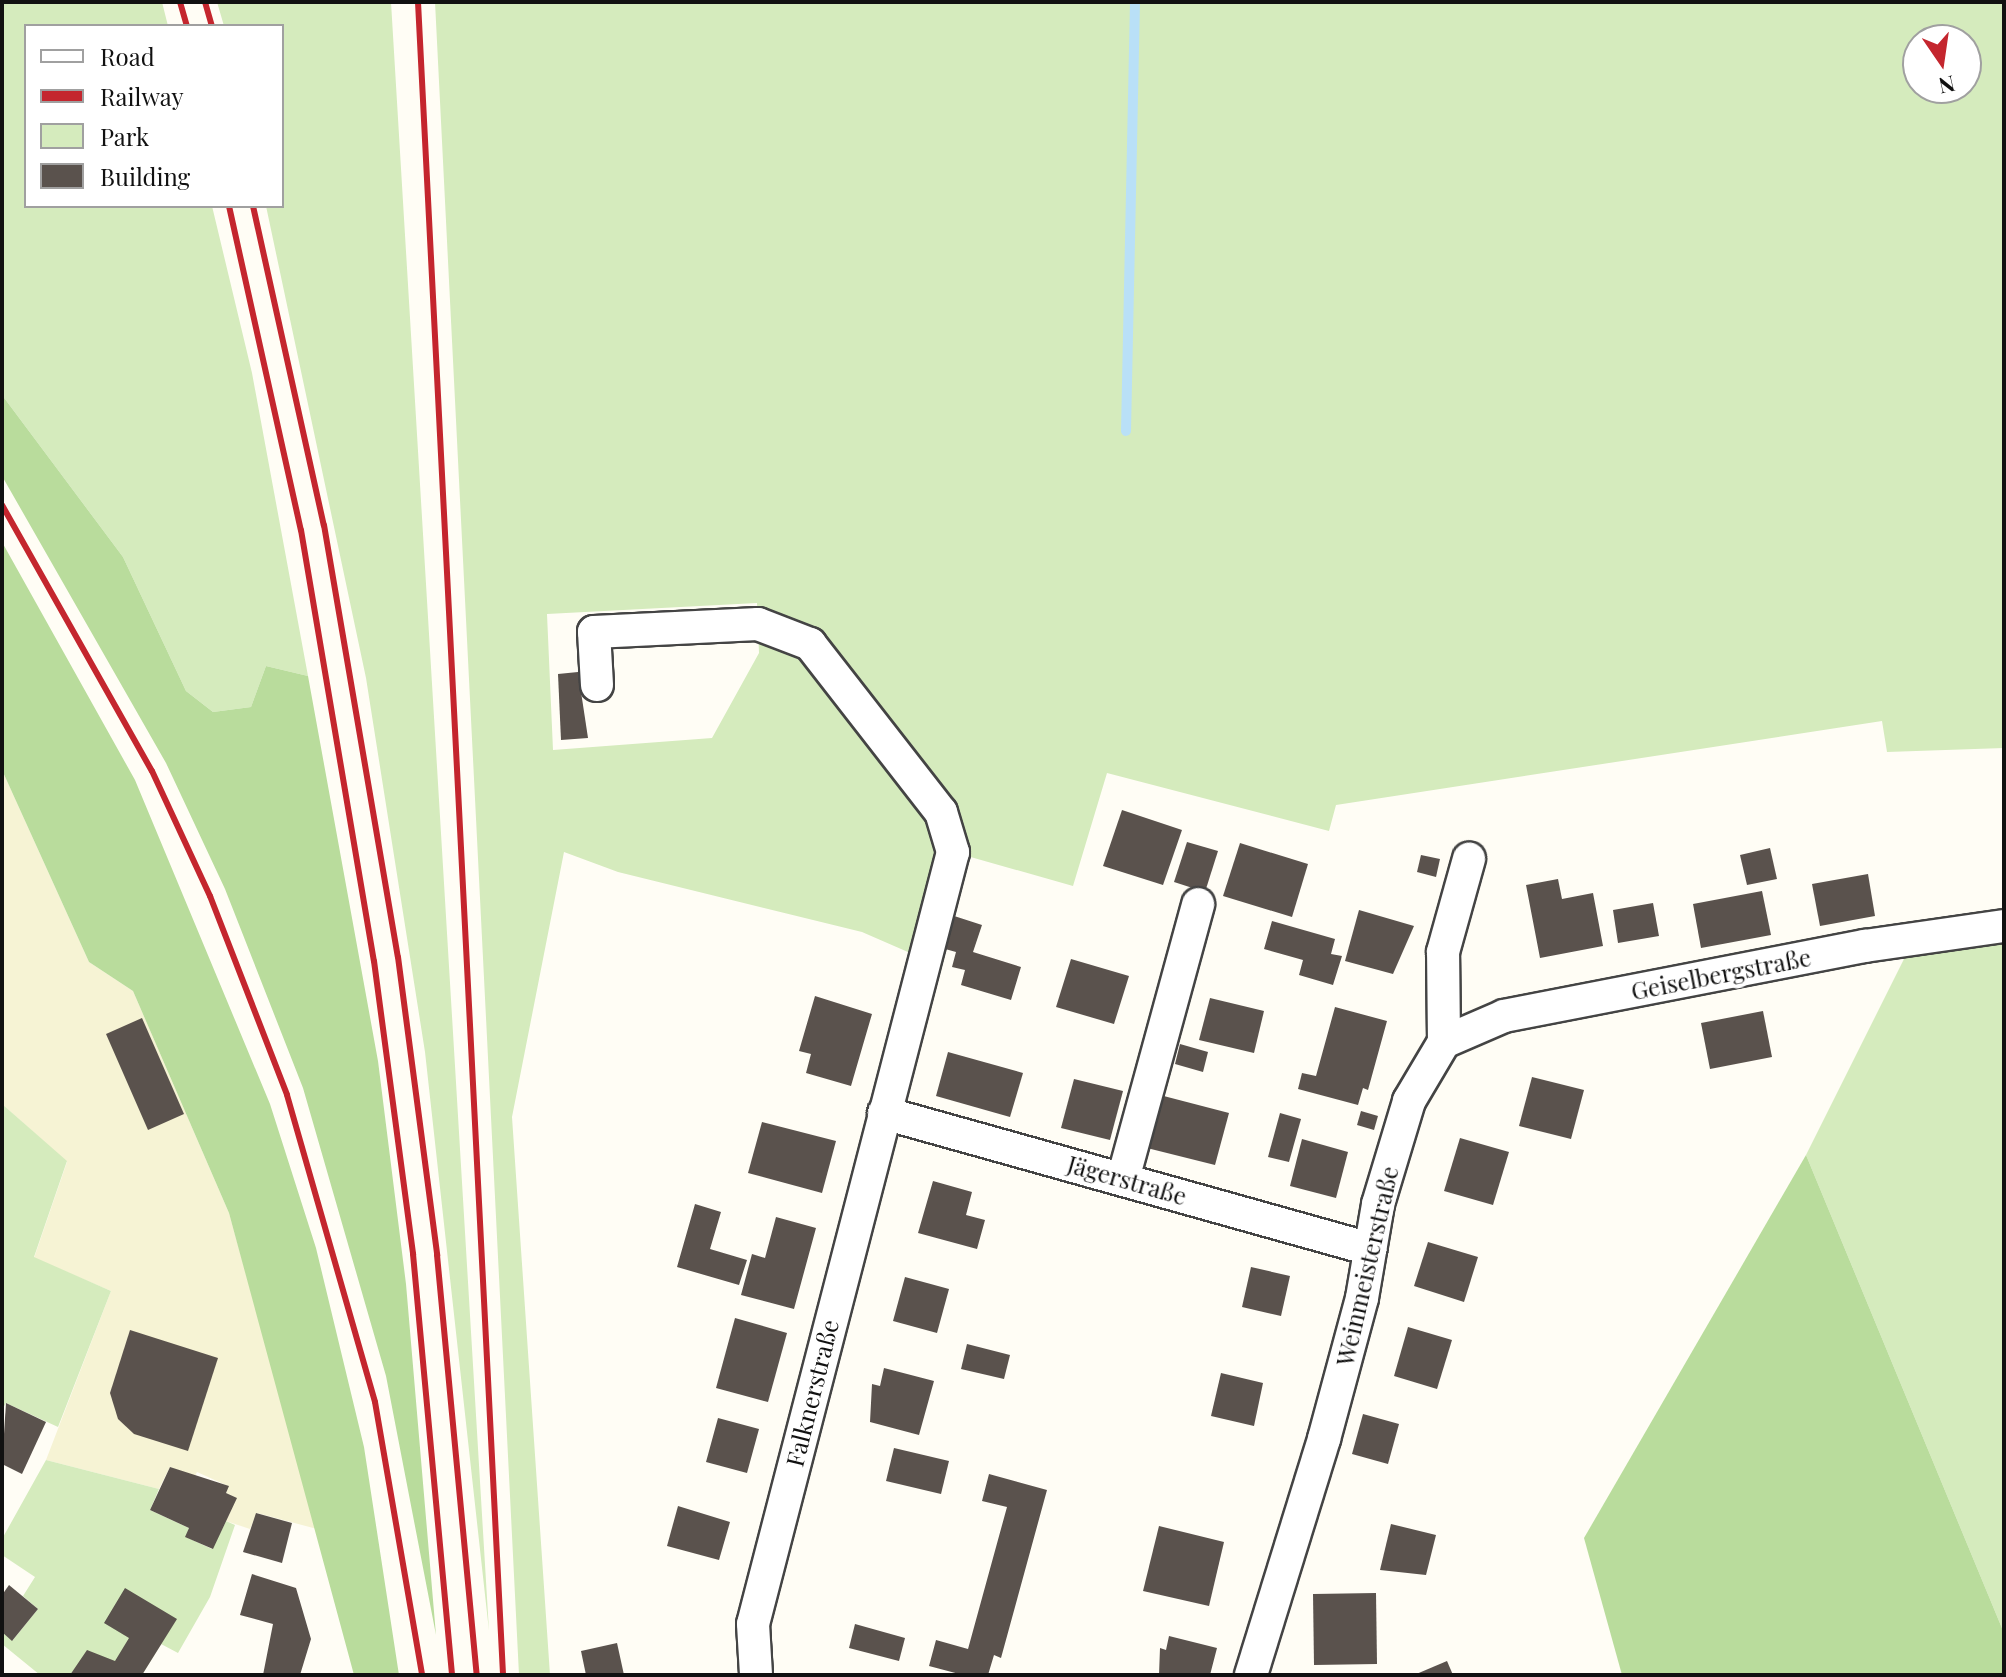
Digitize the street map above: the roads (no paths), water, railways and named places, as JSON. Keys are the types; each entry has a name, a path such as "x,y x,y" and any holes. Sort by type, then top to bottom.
{"street":[{"name":"Falknerstraße","path":"597,685 594,632 758,624 810,644 941,812 953,852 753,1624 756,1675"},
{"path":"1444,1042 1443,952 1469,859"},
{"path":"1123,1179 1198,904"},
{"name":"Geiselbergstraße","path":"1444,1042 1504,1016 1865,946 2004,926"},
{"name":"Weinmeisterstraße","path":"1251,1675 1324,1439 1409,1101 1444,1042"},
{"name":"Jägerstraße","path":"884,1113 1370,1249"}],"waterway":[{"path":"1126,431 1135,2"}],"railway":[{"path":"180,2 186,24"},
{"path":"205,2 211,24"},
{"path":"418,2 503,1675"},
{"path":"229,208 301,530 374,961 413,1254 452,1675"},
{"path":"253,208 324,525 398,957 437,1255 477,1675"},
{"path":"2,505 152,771 210,896 287,1095 375,1402 422,1675"}]}
